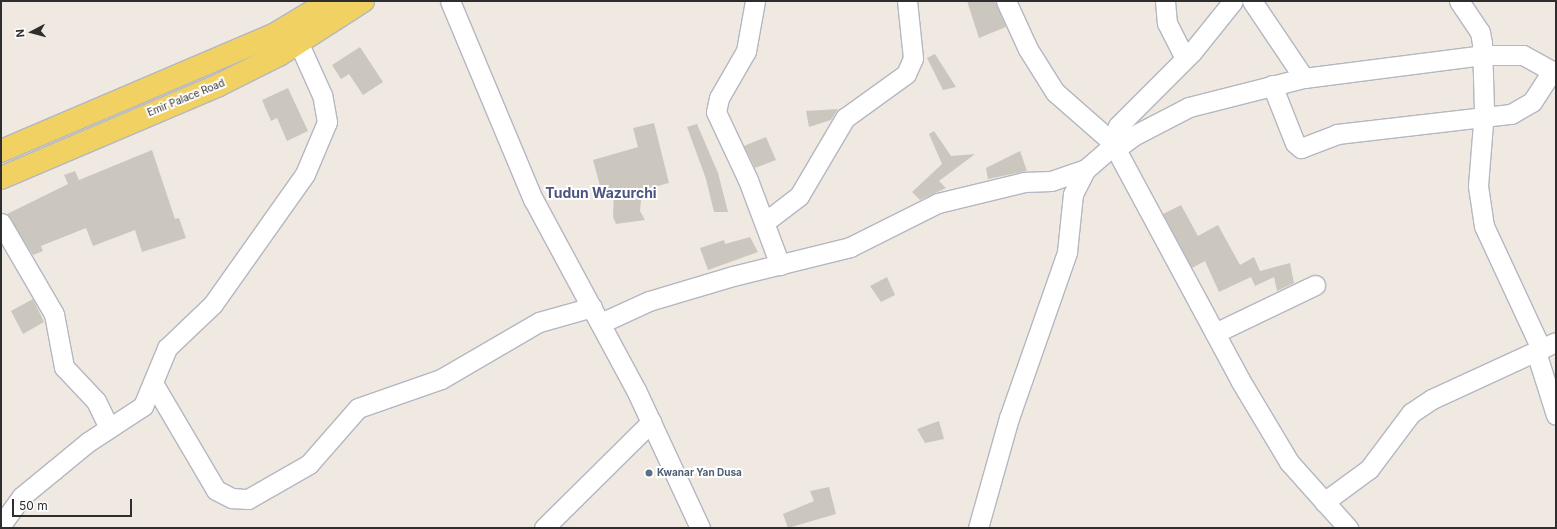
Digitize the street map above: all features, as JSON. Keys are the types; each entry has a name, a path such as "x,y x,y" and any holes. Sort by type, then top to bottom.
{"main road":[{"path":"1,151 277,33 330,1"},
{"name":"Emir Palace Road","path":"1,178 219,85 299,44 363,1"}],"street":[{"path":"755,1 746,51 719,98 716,112 765,222 780,265"},
{"path":"765,222 799,196 845,118 906,74 913,58 907,1"},
{"path":"1006,1 1028,49 1055,92 1114,146 1215,333 1289,462 1348,528"},
{"path":"1165,1 1167,23 1185,58"},
{"path":"1114,146 1118,126 1185,58 1233,1"},
{"path":"1252,1 1304,78"},
{"path":"1459,1 1480,32 1483,55 1482,117 1478,186 1484,226 1544,348 1556,415"},
{"path":"449,2 533,199 601,323 651,422 700,528"},
{"path":"1,525 22,497 109,428 143,406 167,348 213,304 314,160 326,114 322,95 299,44"},
{"path":"601,323 648,301 850,247 938,204 1024,182 1051,181 1086,169 1114,146 1188,107 1272,85 1304,78 1483,55 1531,56 1553,73 1542,91 1523,109 1482,117 1337,134 1298,148 1272,85"},
{"path":"978,528 1009,418 1067,252 1073,194 1086,169"},
{"path":"1,223 54,314 64,367 96,401 109,428"},
{"path":"1215,333 1315,285"},
{"path":"153,383 216,490 232,498 248,499 309,464 358,408 441,379 539,322 592,306"},
{"path":"1324,502 1369,469 1411,413 1432,399 1544,348"},
{"path":"544,528 651,422"}],"building":[{"path":"967,1 995,1 1006,27 979,38"},
{"path":"360,47 383,82 363,95 349,74 341,79 332,65"},
{"path":"935,54 956,87 943,90 927,58"},
{"path":"288,88 308,131 287,141 277,118 271,121 262,100"},
{"path":"838,109 831,120 809,127 806,111"},
{"path":"654,123 669,183 642,190 640,211 645,220 616,224 613,217 614,190 602,193 593,160 638,147 633,128"},
{"path":"697,124 718,173 728,212 714,212 706,179 687,127"},
{"path":"934,131 951,156 975,154 939,181 946,188 920,200 912,192 942,164 929,134"},
{"path":"766,137 776,160 755,168 744,146"},
{"path":"152,150 175,219 179,218 186,238 142,252 135,230 93,246 86,228 41,246 43,251 33,255 7,214 68,184 64,175 75,171 79,180"},
{"path":"1020,151 1027,171 988,179 986,168"},
{"path":"1181,205 1198,236 1218,225 1240,265 1254,257 1260,271 1290,263 1294,283 1277,291 1274,277 1255,286 1251,277 1219,292 1205,261 1192,268 1163,214"},
{"path":"750,237 758,252 708,270 700,248 724,240 725,244"},
{"path":"887,277 895,295 881,302 870,286"},
{"path":"33,299 44,322 23,334 11,311"},
{"path":"939,421 944,439 925,443 917,429"},
{"path":"829,487 836,514 788,528 783,514 814,501 810,491"}],"place":[{"name":"Kwanar Yan Dusa","path":"649,473"}],"district":[{"name":"Tudun Wazurchi","path":"601,193"}]}
